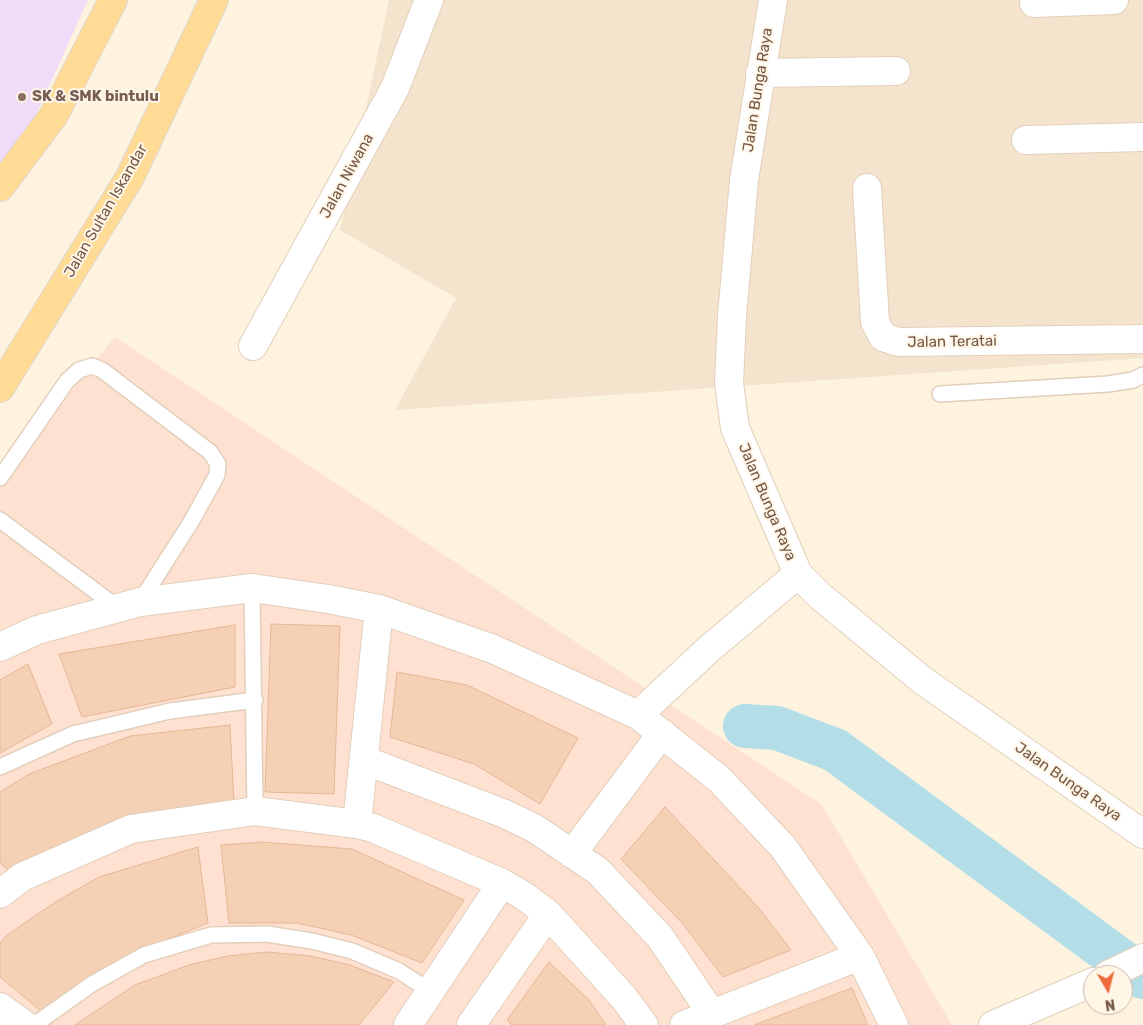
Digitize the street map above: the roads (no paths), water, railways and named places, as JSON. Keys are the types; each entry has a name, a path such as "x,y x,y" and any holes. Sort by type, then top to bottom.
{"main road":[{"path":"0,187 54,116 113,0"},
{"name":"Jalan Sultan Iskandar","path":"0,388 130,177 214,0"}],"street":[{"name":"Jalan Niwana","path":"253,346 395,88 430,0"},
{"name":"Jalan Bunga Raya","path":"773,0 744,180 732,316 729,383 735,428 798,574 820,596 922,680 1143,834"},
{"path":"1034,3 1114,0"},
{"path":"760,73 896,71"},
{"path":"1026,140 1143,137"},
{"name":"Jalan Teratai","path":"867,188 875,322 883,337 898,342 1143,339"},
{"path":"638,715 710,648 798,574"},
{"path":"0,646 37,630 129,605 252,588 328,598 379,609 493,648 638,715 719,779 783,847 860,956 894,1025"},
{"path":"358,824 379,609"},
{"path":"572,854 662,733"},
{"path":"364,760 505,814 534,828 598,871 660,937 712,1014"},
{"path":"1,890 22,877 130,829 255,811 358,824 373,828 502,883 524,896 548,914 624,998 644,1025"},
{"path":"408,1025 502,883"},
{"path":"479,1021 548,914"},
{"path":"684,1025 860,956"},
{"path":"1129,965 1143,958"},
{"path":"993,1025 1083,986"},
{"path":"0,1007 25,1025"}],"lane":[{"path":"0,478 67,381 79,370 92,366 102,370 210,452 218,464 217,475 191,522 129,605 0,520"},
{"path":"940,394 1108,384 1133,380 1143,375"},
{"path":"252,588 255,811"},
{"path":"0,767 73,734 170,711 255,700"},
{"path":"34,1025 92,984 144,955 211,936 266,934 312,941 352,951 399,971 430,991"}],"waterway":[{"path":"745,726 777,728 835,750 1143,977"}],"place":[{"name":"SK & SMK bintulu","path":"22,97"}]}
